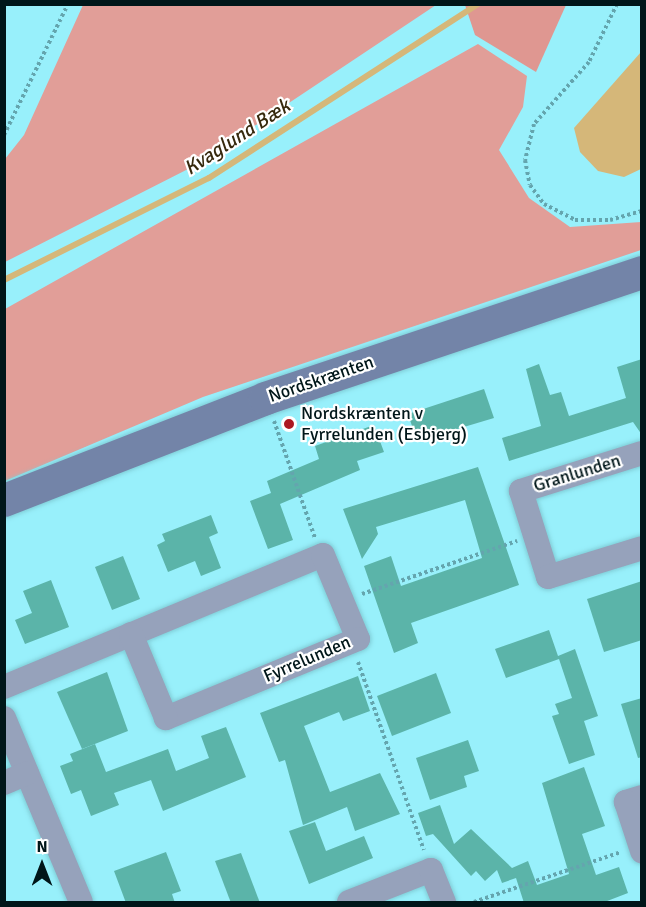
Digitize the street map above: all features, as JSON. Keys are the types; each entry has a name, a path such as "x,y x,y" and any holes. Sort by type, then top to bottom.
{"street":[{"name":"Nordskrænten","path":"4,500 265,398 642,272"},
{"name":"Granlunden","path":"642,453 521,491 548,577 642,548"},
{"name":"Fyrrelunden","path":"131,634 166,718 358,639 323,555"},
{"path":"4,687 323,555"},
{"path":"4,718 81,903"},
{"path":"4,783 27,773"},
{"path":"641,848 626,802 642,797"},
{"path":"349,903 431,870 444,903"}],"path":[{"path":"4,135 68,4"},
{"path":"617,4 589,62 534,124 525,160 530,185 544,204 575,220 610,220 642,211"},
{"path":"265,398 323,555"},
{"path":"342,601 535,535"},
{"path":"358,639 357,660 431,870"},
{"path":"474,903 641,848"}],"shaded area":[{"path":"83,4 436,5 196,165 5,262 5,159 24,135"},
{"path":"465,4 566,5 536,72 475,35"},
{"path":"478,44 527,76 523,107 499,150 529,198 570,227 641,222 641,250 203,397 5,481 5,309"},
{"path":"641,52 641,169 624,177 598,171 580,152 574,128"}],"building":[{"path":"642,359 642,435 633,422 509,461 502,438 541,426 526,369 539,364 550,395 561,392 569,416 626,398 617,367"},
{"path":"484,389 494,418 417,441 408,414"},
{"path":"374,425 384,452 357,461 360,470 280,504 293,540 268,549 250,501 271,493 267,481 319,459 315,446"},
{"path":"478,467 519,585 411,623 418,643 394,653 364,566 391,556 401,586 482,558 465,500 376,527 378,534 362,559 343,509"},
{"path":"211,515 218,533 209,537 221,568 201,576 195,561 168,572 157,545 165,541 162,534"},
{"path":"123,556 140,599 112,610 95,567"},
{"path":"51,580 69,627 25,644 15,620 32,613 23,591"},
{"path":"642,581 642,640 604,652 587,599"},
{"path":"549,630 558,656 575,649 598,716 584,721 595,755 569,764 552,716 559,714 555,704 572,698 559,659 506,678 495,649"},
{"path":"107,672 128,731 82,749 57,692"},
{"path":"436,673 451,713 392,736 377,696"},
{"path":"358,676 370,711 343,721 339,712 304,726 330,792 380,773 400,814 355,831 347,807 303,825 285,760 279,762 260,713"},
{"path":"642,698 642,757 638,758 621,704"},
{"path":"226,727 246,777 163,811 151,780 114,793 119,805 91,816 81,790 71,794 60,766 73,761 70,754 95,744 106,772 168,749 176,771 209,758 201,736"},
{"path":"468,740 479,771 464,776 467,787 430,800 416,758"},
{"path":"584,767 605,826 582,834 596,875 619,867 628,893 602,903 524,903 516,878 502,883 497,870 485,881 476,871 471,876 433,834 426,836 418,813 440,805 454,844 471,829 512,868 528,861 537,885 569,874 542,783"},
{"path":"315,822 326,851 364,836 373,858 309,884 289,831"},
{"path":"166,852 181,891 172,894 175,903 126,903 114,871"},
{"path":"241,853 260,903 231,903 215,861"}],"waterway":[{"name":"Kvaglund Bæk","path":"4,280 209,178 478,4"}],"place":[{"name":"Nordskrænten v Fyrrelunden (Esbjerg)","path":"289,424"}]}
